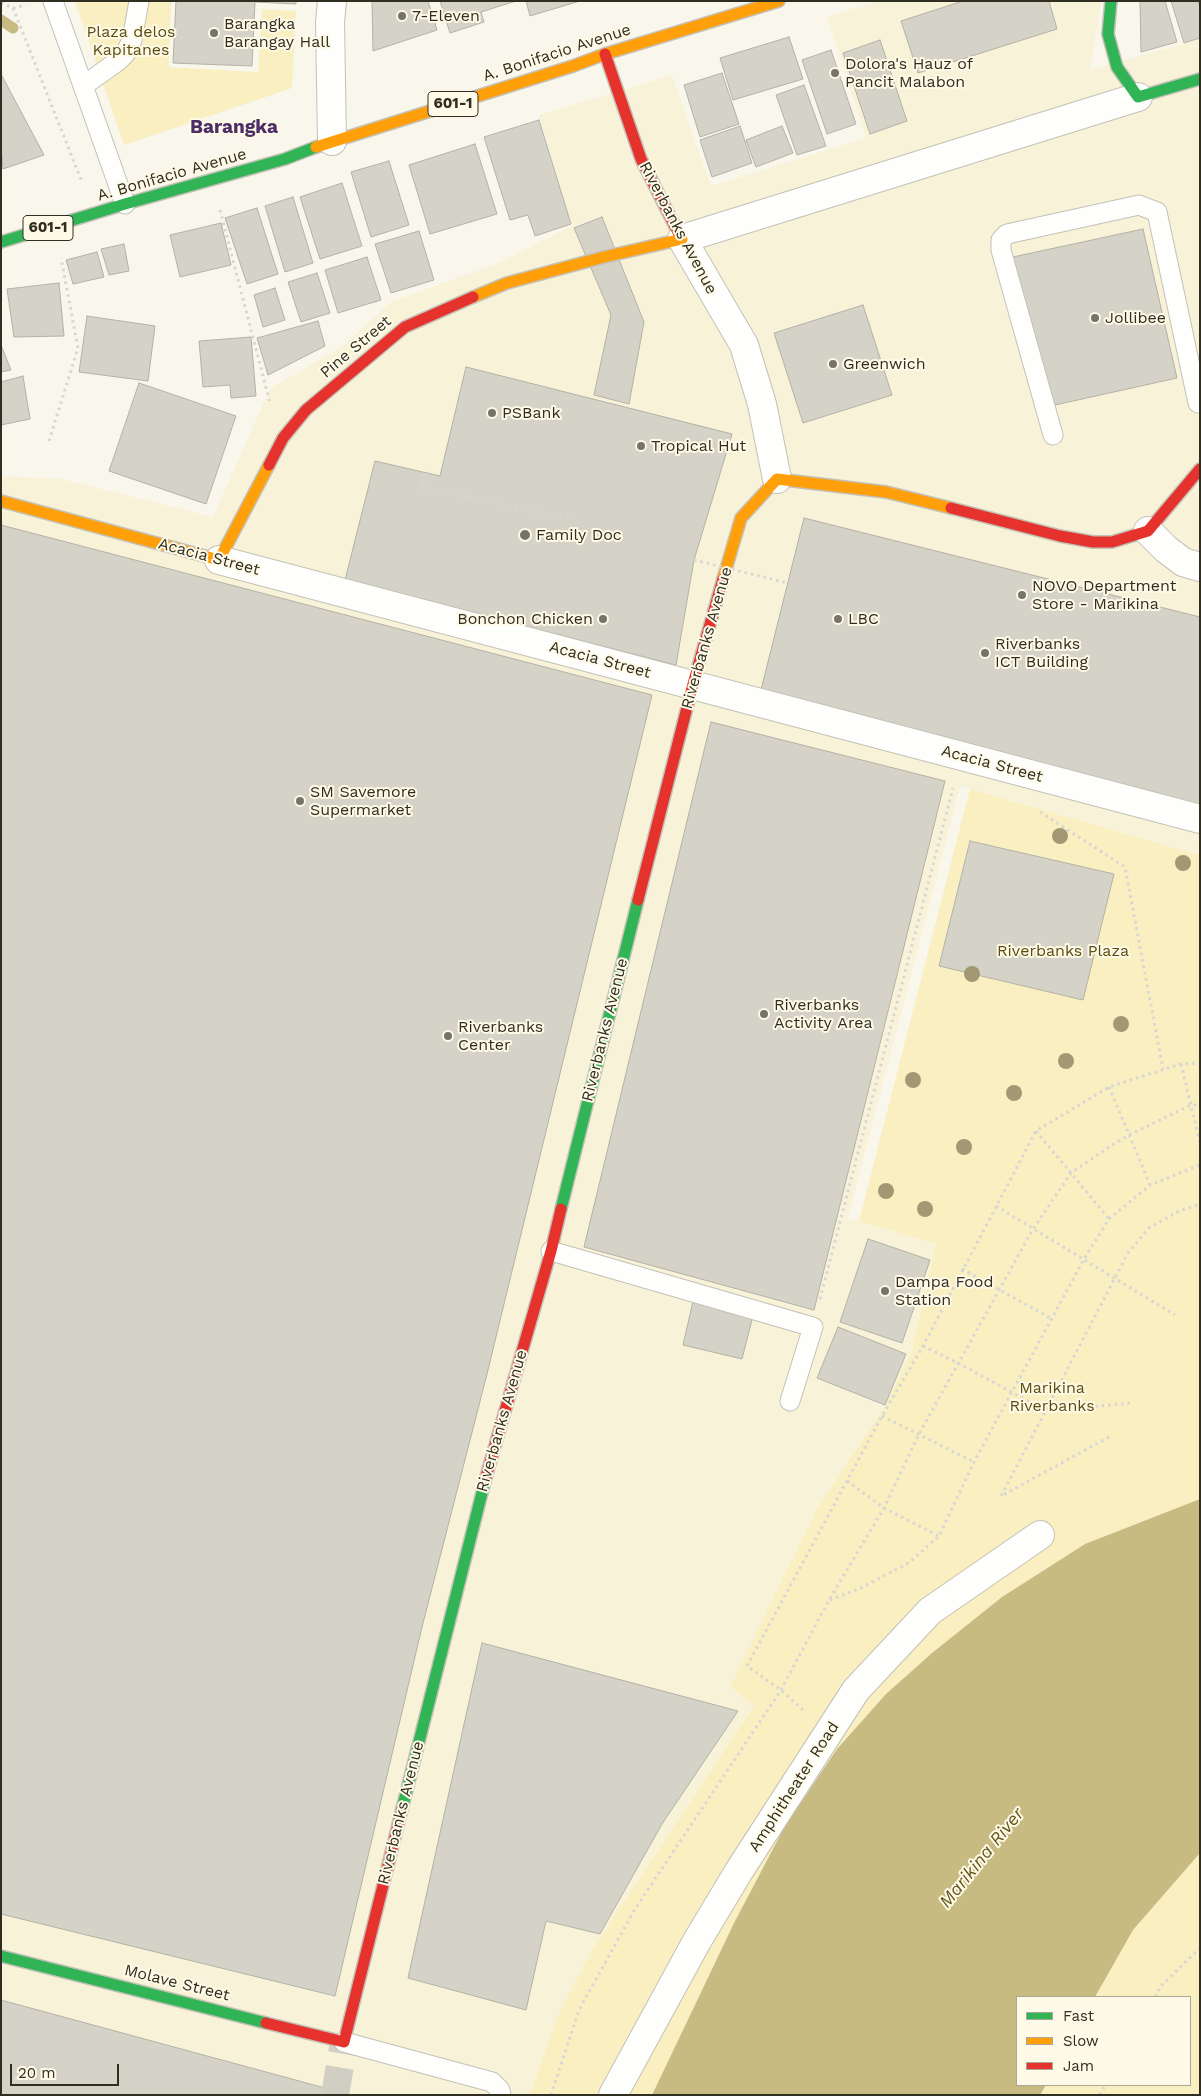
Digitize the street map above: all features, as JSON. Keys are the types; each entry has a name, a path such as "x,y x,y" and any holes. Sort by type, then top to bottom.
{"street":[{"path":"332,1 330,22 332,141"},
{"name":"A. Bonifacio Avenue","path":"1,242 125,204 285,159 332,141 779,1"},
{"path":"1111,1 1108,34 1117,67 1138,97"},
{"name":"Riverbanks Avenue","path":"344,2042 477,1508 551,1251 612,1001 693,684 741,518 777,479 762,404 744,345 682,239 640,159 605,54"},
{"path":"682,239 1200,79"},
{"name":"Pine Street","path":"219,560 280,443 306,410 405,327 507,283 604,257 682,239"},
{"path":"777,479 886,492 1060,536 1093,542 1112,542 1148,531 1200,469"},
{"name":"Acacia Street","path":"1,501 1200,819"},
{"path":"1148,531 1166,549 1183,562 1200,567"},
{"name":"Amphitheater Road","path":"613,2095 697,1941 856,1690 930,1611 1040,1535"},
{"name":"Molave Street","path":"1,1956 344,2042"}],"lane":[{"path":"53,1 125,204"},
{"path":"83,86 125,54 132,40 139,1"},
{"path":"1053,435 1001,250 1001,240 1007,234 1016,232 1139,205 1157,212 1198,403"},
{"path":"551,1251 813,1327 790,1400"},
{"path":"344,2042 492,2082 500,2090 501,2095"}],"path":[{"path":"1,3 13,8 94,214"},
{"path":"211,181 222,216 280,443"},
{"path":"49,441 78,348 55,226"},
{"path":"425,473 422,488 574,519"},
{"path":"694,560 788,583"},
{"path":"813,1327 955,779"},
{"path":"1034,808 1125,867 1163,1069"},
{"path":"828,1733 781,1690 747,1666 882,1416 923,1346 1036,1130 1109,1087 1181,1064 1200,1063"},
{"path":"1181,1064 1200,1143"},
{"path":"1109,1087 1150,1185"},
{"path":"552,2095 579,2010 635,1909 781,1690 829,1600 884,1508 919,1434 1033,1229 1072,1173 1130,1135 1191,1105 1200,1105"},
{"path":"1036,1130 1109,1219"},
{"path":"829,1600 861,1588 910,1562 939,1536 974,1462 1084,1259 1109,1219 1150,1185 1200,1165"},
{"path":"1109,1437 1001,1496 1128,1253 1149,1228 1179,1211 1200,1204"},
{"path":"995,1206 1174,1314"},
{"path":"962,1269 1052,1319"},
{"path":"923,1346 1046,1411 1131,1403"},
{"path":"882,1416 974,1462"},
{"path":"847,1481 884,1508 939,1536"},
{"path":"1156,1996 1161,1986 1200,1948"}],"shaded area":[{"name":"Riverbanks Center","path":"877,1 1101,1 1090,70 1200,39 1200,855 960,786 848,1218 936,1244 911,1354 884,1408 817,1509 730,1687 754,1706 592,1950 557,2018 530,2095 1,2095 1,476 61,479 213,517 270,389 344,345 391,302 501,262 572,226 539,115 672,75 711,186 866,138 827,17"}],"green space":[{"name":"Plaza delos Kapitanes","path":"75,1 171,1 169,67 258,72 262,9 296,11 292,88 124,145"},
{"name":"Marikina Riverbanks","path":"970,789 1200,855 1200,1499 1085,1544 1002,1597 932,1653 886,1694 837,1749 785,1826 734,1923 652,2095 530,2095 557,2018 592,1950 754,1706 730,1687 817,1509 884,1408 911,1354 936,1244 859,1221"},
{"path":"1200,1853 1200,2095 1040,2095 1045,2086 1191,2086 1191,1996 1096,1996 1133,1930"}],"water":[{"name":"Marikina River","path":"1200,1499 1200,1853 1133,1930 1096,1996 1016,1996 1016,2086 1045,2086 1040,2095 652,2095 734,1923 785,1826 837,1749 886,1694 932,1653 1002,1597 1085,1544"}],"building":[{"name":"Barangka Barangay Hall","path":"176,1 296,1 296,4 255,2 252,66 173,63"},
{"name":"7-Eleven","path":"372,1 428,1 437,30 373,51"},
{"path":"440,1 516,1 481,12 484,22 450,33"},
{"path":"526,1 580,1 530,16"},
{"path":"963,1 1049,1 1057,29 918,73 901,21"},
{"path":"1140,1 1165,1 1177,42 1141,52"},
{"path":"1171,1 1198,1 1200,8 1200,38 1184,43"},
{"path":"789,37 803,79 733,100 720,58"},
{"path":"880,40 907,121 870,134 843,53"},
{"path":"831,50 856,124 827,134 802,60"},
{"path":"722,73 739,124 700,137 684,85"},
{"path":"1,74 44,155 3,169 1,147"},
{"path":"804,85 826,146 797,155 776,95"},
{"path":"539,120 571,224 535,236 528,215 510,220 484,137"},
{"path":"740,126 752,163 712,177 700,140"},
{"path":"782,126 793,153 756,167 746,140"},
{"path":"475,144 497,214 430,234 409,165"},
{"path":"389,161 409,225 371,237 351,172"},
{"path":"342,183 362,246 320,259 300,197"},
{"path":"293,197 313,263 285,272 265,206"},
{"path":"257,208 278,274 247,284 225,218"},
{"path":"602,217 644,322 629,404 594,395 611,315 574,228"},
{"path":"221,223 231,265 180,277 170,235"},
{"name":"Jollibee","path":"1143,229 1177,378 1046,407 1013,257"},
{"path":"419,231 434,280 391,293 375,244"},
{"path":"124,244 129,271 109,275 101,249"},
{"path":"97,252 104,277 73,284 66,260"},
{"path":"367,257 381,300 338,313 325,270"},
{"path":"317,273 330,313 301,322 288,282"},
{"path":"59,283 64,336 14,337 7,289"},
{"path":"275,288 285,320 263,327 254,295"},
{"name":"Greenwich","path":"863,305 892,395 803,423 774,333"},
{"path":"87,316 155,326 148,381 79,372"},
{"path":"318,321 325,346 268,375 257,338"},
{"path":"251,337 256,396 231,398 230,385 203,387 199,341"},
{"path":"1,345 11,370 1,372"},
{"path":"466,367 732,434 694,560 676,665 345,580 375,461 440,476"},
{"path":"23,376 30,419 1,425 1,382"},
{"path":"139,383 236,416 206,504 109,471"},
{"name":"Riverbanks ICT Building","path":"804,518 1200,617 1200,805 761,690"},
{"name":"Riverbanks Center","path":"1,525 652,695 487,1374 422,1627 335,1996 1,1914"},
{"name":"Riverbanks Activity Area","path":"711,722 945,781 814,1310 584,1247"},
{"path":"970,841 1114,874 1083,1000 939,966"},
{"name":"Dampa Food Station","path":"868,1239 930,1260 902,1343 840,1322"},
{"path":"694,1297 754,1312 742,1359 683,1345"},
{"path":"838,1327 906,1354 885,1405 817,1378"},
{"path":"482,1643 738,1711 662,1824 600,1934 546,1921 526,2010 408,1978"},
{"path":"1,2000 336,2091 350,2095 1,2095"}],"waterway":[{"path":"1,20 13,28"}],"tunnel":[{"path":"335,2095 344,2042"}],"traffic: fast":[{"path":"1111,1 1108,34 1117,67 1138,97 1200,79"},
{"path":"1,242 125,204 285,159 316,147"},
{"path":"561,1209 638,900"},
{"path":"402,1809 486,1477"},
{"path":"1,1956 266,2023"}],"traffic: slow":[{"path":"316,147 573,66 605,54 779,1"},
{"path":"473,297 507,283 604,257 682,239 678,232"},
{"path":"1,501 219,560 269,465"},
{"path":"723,579 741,518 777,479 886,492 951,508"}],"traffic: jam":[{"path":"605,54 641,159 678,232"},
{"path":"269,465 283,438 306,410 405,327 473,297"},
{"path":"951,508 1060,536 1093,542 1112,542 1148,531 1200,469"},
{"path":"638,900 693,684 723,579"},
{"path":"486,1477 551,1251 561,1209"},
{"path":"266,2023 344,2042 402,1809"}],"place":[{"name":"7-Eleven","path":"402,16"},
{"name":"Barangka Barangay Hall","path":"214,33"},
{"name":"Dolora's Hauz of Pancit Malabon","path":"835,73"},
{"name":"Jollibee","path":"1095,318"},
{"name":"Greenwich","path":"833,364"},
{"name":"PSBank","path":"492,413"},
{"name":"Tropical Hut","path":"641,446"},
{"name":"Family Doc","path":"525,535"},
{"name":"NOVO Department Store - Marikina","path":"1022,595"},
{"name":"Bonchon Chicken","path":"603,619"},
{"name":"LBC","path":"838,619"},
{"name":"Riverbanks ICT Building","path":"985,653"},
{"name":"SM Savemore Supermarket","path":"300,801"},
{"name":"Riverbanks Activity Area","path":"764,1014"},
{"name":"Riverbanks Center","path":"448,1036"},
{"name":"Dampa Food Station","path":"885,1291"}],"district":[{"name":"Barangka","path":"234,127"}],"park label":[{"name":"Riverbanks Plaza","path":"1063,951"}]}
